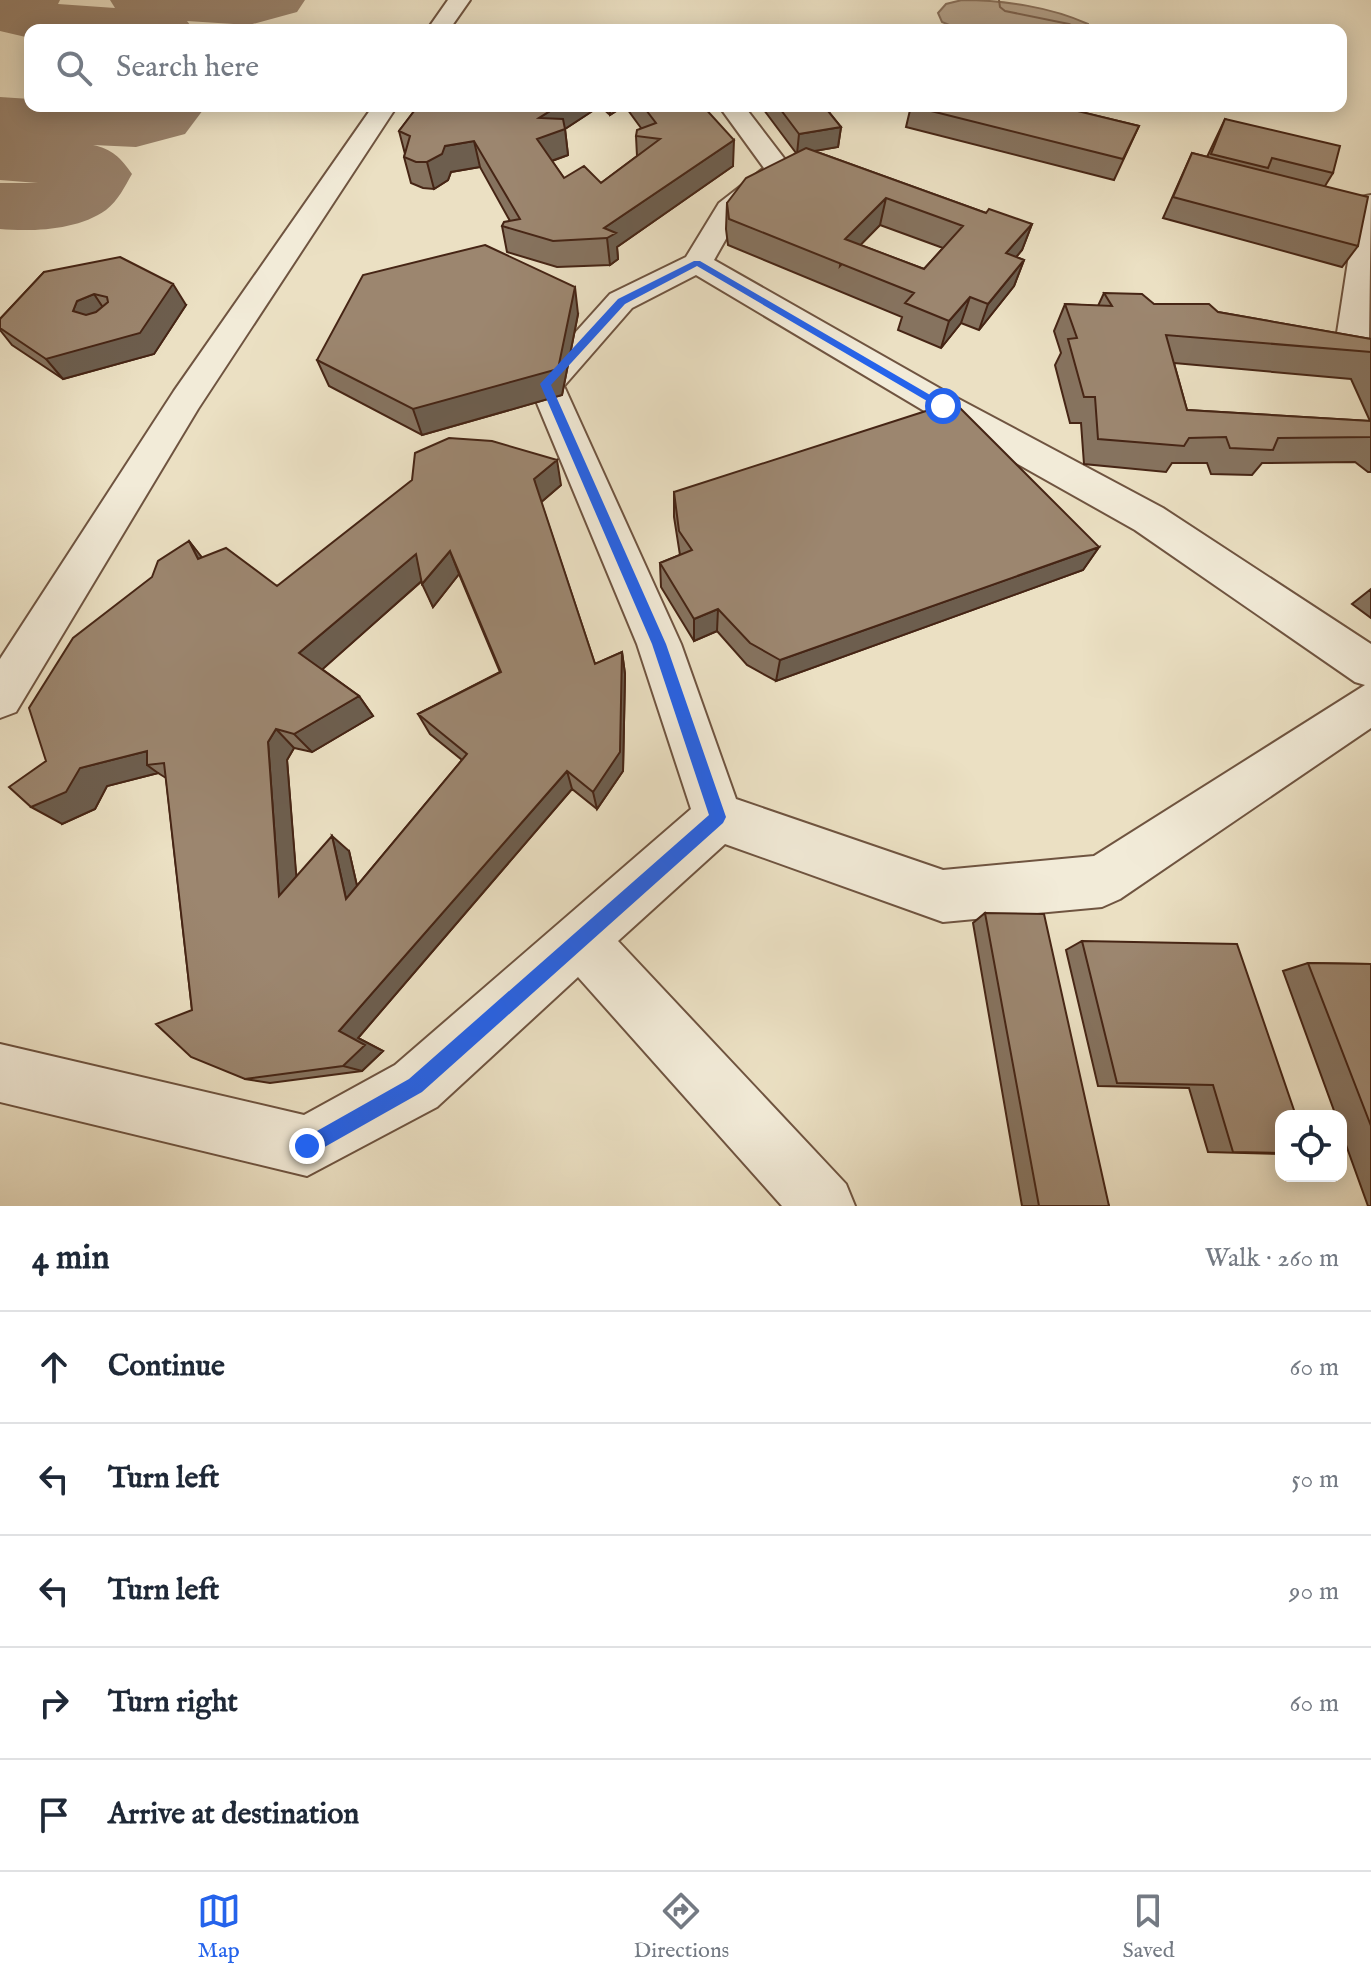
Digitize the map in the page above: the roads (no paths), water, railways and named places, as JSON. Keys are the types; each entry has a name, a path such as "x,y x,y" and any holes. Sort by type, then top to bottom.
{"lane":[{"path":"442,24 459,0"},
{"path":"0,698 186,400 381,112"},
{"path":"718,817 659,644 546,384 621,301 697,263 729,209 779,170 736,112"},
{"path":"1371,203 1352,346 1371,353"},
{"path":"697,263 943,406 1149,519 1371,668"},
{"path":"718,817 943,896 1102,881 1371,703"},
{"path":"0,1073 307,1146 416,1086 718,817"},
{"path":"580,939 824,1206"}],"water":[{"path":"962,0 1010,3 1043,9 1088,24 947,24 942,22 938,13 946,4"}]}
